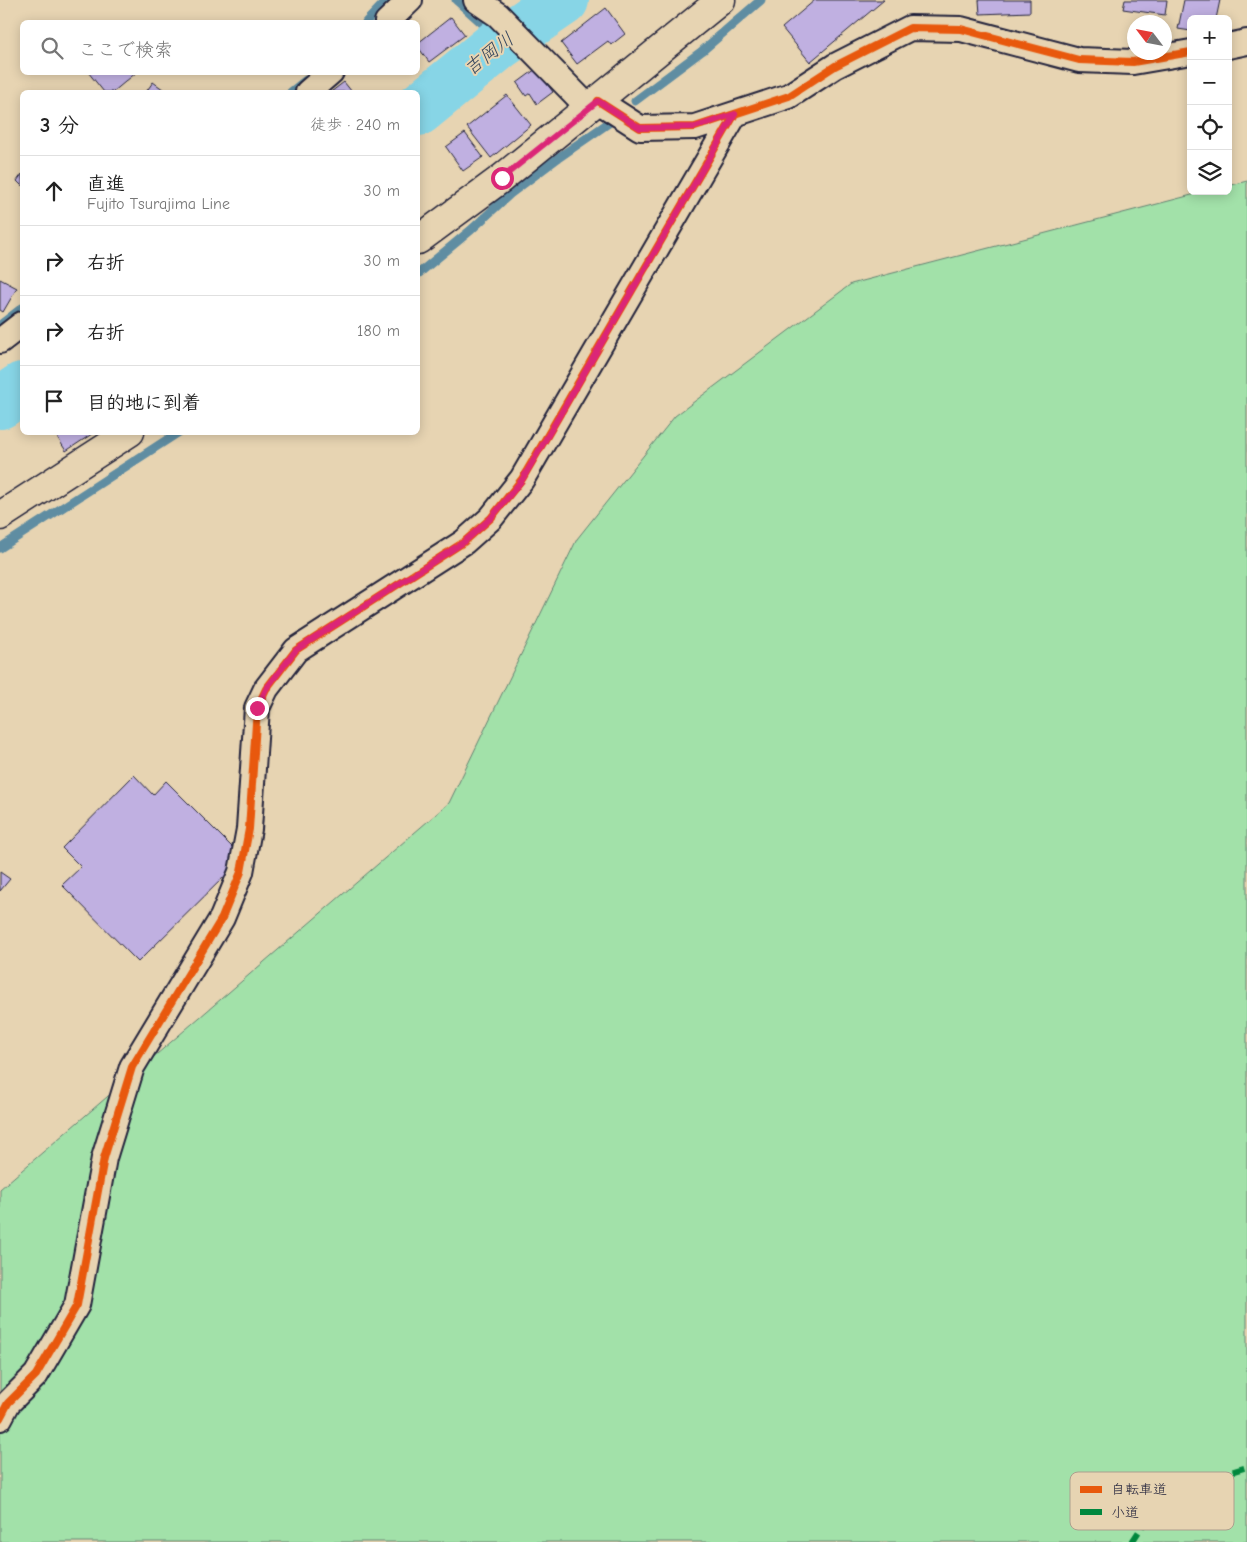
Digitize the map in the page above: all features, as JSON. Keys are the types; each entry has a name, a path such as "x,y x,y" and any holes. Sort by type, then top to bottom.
{"main road":[{"path":"420,239 502,178 720,0"},
{"path":"0,516 125,435"}],"street":[{"path":"389,20 410,0"},
{"path":"476,0 498,15 593,104 640,128 695,127 789,96 835,66 910,28 961,29 1079,60 1132,62 1187,53"},
{"path":"1232,45 1247,42"},
{"path":"310,90 328,75"},
{"path":"0,1418 8,1403 36,1375 77,1305 104,1158 132,1067 222,918 241,872 249,829 257,708 266,689 296,650 464,542 491,518 522,480 735,114"},
{"path":"0,341 20,326"}],"green space":[{"path":"1247,181 1247,1542 0,1542 0,1189 449,803 577,539 675,416 851,284 1192,195 1232,195 1232,185"}],"building":[{"path":"815,0 884,0 810,62 782,28"},
{"path":"979,0 1030,0 1030,12 980,14"},
{"path":"1125,0 1167,0 1165,15 1123,9"},
{"path":"1184,0 1220,0 1217,15 1187,15 1187,30 1178,29"},
{"path":"606,8 625,34 611,45 608,41 577,64 561,43"},
{"path":"451,17 465,35 429,62 420,50 420,41"},
{"path":"536,69 553,92 537,104 530,93 526,96 517,83"},
{"path":"90,75 133,75 115,90 102,90"},
{"path":"153,82 164,90 147,90"},
{"path":"344,82 350,90 334,90"},
{"path":"507,95 531,125 491,158 467,127"},
{"path":"465,133 483,157 463,171 446,147"},
{"path":"0,279 17,288 3,312 0,310"},
{"path":"56,435 90,435 66,451"},
{"path":"134,775 153,795 166,781 243,858 138,962 62,885 81,867 62,848"},
{"path":"0,872 10,879 0,891"}],"waterway":[{"path":"368,20 387,0"},
{"path":"456,0 484,25 499,44"},
{"name":"吉岡川","path":"420,108 499,44 563,0"},
{"path":"635,101 702,51 761,0"},
{"path":"294,90 306,80"},
{"path":"420,272 471,230 510,194 610,122"},
{"path":"0,325 20,310"},
{"name":"吉岡川","path":"0,403 20,389"},
{"path":"0,548 174,435"}],"marked path":[{"path":"1230,1472 1247,1467"},
{"path":"1132,1542 1140,1530"}],"cycle path":[{"path":"598,101 640,128 695,127 789,96 835,66 910,28 961,29 1079,60 1133,62 1187,53"},
{"path":"0,1418 8,1403 36,1375 77,1305 104,1158 132,1067 222,918 241,872 249,829 257,708 266,689 296,650 464,542 491,518 522,479 735,114"}],"route":[{"path":"257,708 266,689 296,650 464,542 491,518 522,480 735,114 695,127 640,128 598,101 502,178"}]}
